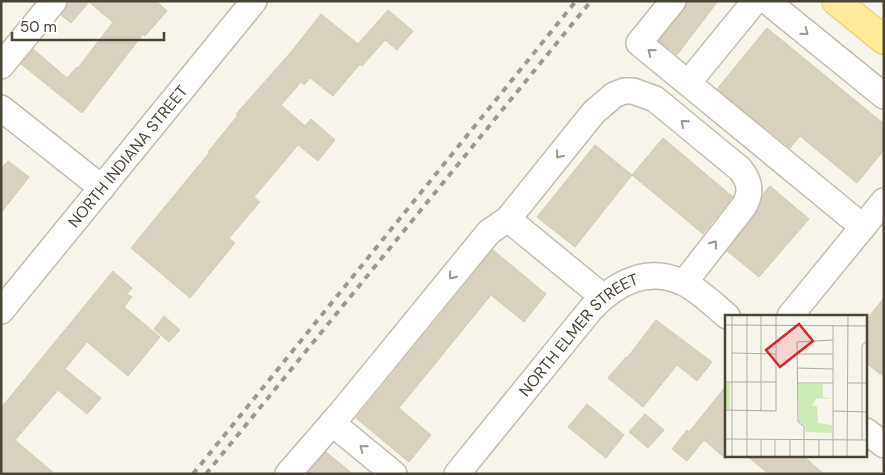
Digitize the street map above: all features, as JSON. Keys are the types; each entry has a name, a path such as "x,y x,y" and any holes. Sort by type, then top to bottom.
{"main road":[{"path":"838,2 884,40"}],"street":[{"path":"1,66 54,1"},
{"name":"NORTH INDIANA STREET","path":"1,311 254,1"},
{"path":"673,1 639,43 862,227"},
{"path":"688,83 755,1"},
{"path":"767,1 884,96"},
{"path":"288,474 489,232 508,219 594,112 614,95 624,91 633,91 655,99 733,163 745,175 748,181 750,191 744,206 684,283"},
{"path":"1,108 102,188"},
{"path":"791,315 884,201"},
{"path":"508,219 603,297"},
{"name":"NORTH ELMER STREET","path":"457,474 591,309 603,297 626,282 640,277 667,277 696,290 726,315"},
{"path":"332,423 394,474"},
{"path":"868,433 884,446"}],"building":[{"path":"68,1 156,1 167,11 145,36 143,34 82,113 21,64 33,49 67,78 78,68 113,22 89,2 71,23 61,15"},
{"path":"688,1 718,1 677,55 659,41 684,10"},
{"path":"388,10 413,31 397,50 385,40 362,66 360,64 333,96 310,78 304,85 301,82 281,105 305,126 311,119 335,140 318,161 298,145 254,197 260,202 229,238 235,243 190,298 131,248 209,153 238,115 236,114 291,52 321,14 358,44"},
{"path":"767,28 884,124 884,150 857,183 800,136 790,148 717,89"},
{"path":"663,138 733,197 703,234 632,175"},
{"path":"595,145 632,175 575,247 537,217"},
{"path":"8,161 29,177 1,213 1,169"},
{"path":"770,186 809,219 759,277 727,251 755,215 763,194"},
{"path":"493,250 546,294 524,322 491,295 399,408 431,435 409,462 356,418"},
{"path":"113,271 132,288 127,294 132,297 124,307 160,337 128,376 87,342 65,369 101,398 87,414 58,390 15,440 55,474 1,474 1,408"},
{"path":"884,298 884,377 868,365 868,318"},
{"path":"164,316 180,330 169,342 154,329"},
{"path":"656,320 712,362 697,381 677,365 643,407 608,378 627,358"},
{"path":"725,387 726,459 704,440 687,461 672,449 687,430 689,432"},
{"path":"587,404 624,435 606,458 568,427"},
{"path":"645,414 664,430 648,448 629,432"},
{"path":"326,452 353,474 307,474"},
{"path":"749,458 805,458 824,474 769,474"}],"railway":[{"path":"193,474 576,1"},
{"path":"206,474 591,1"}]}
